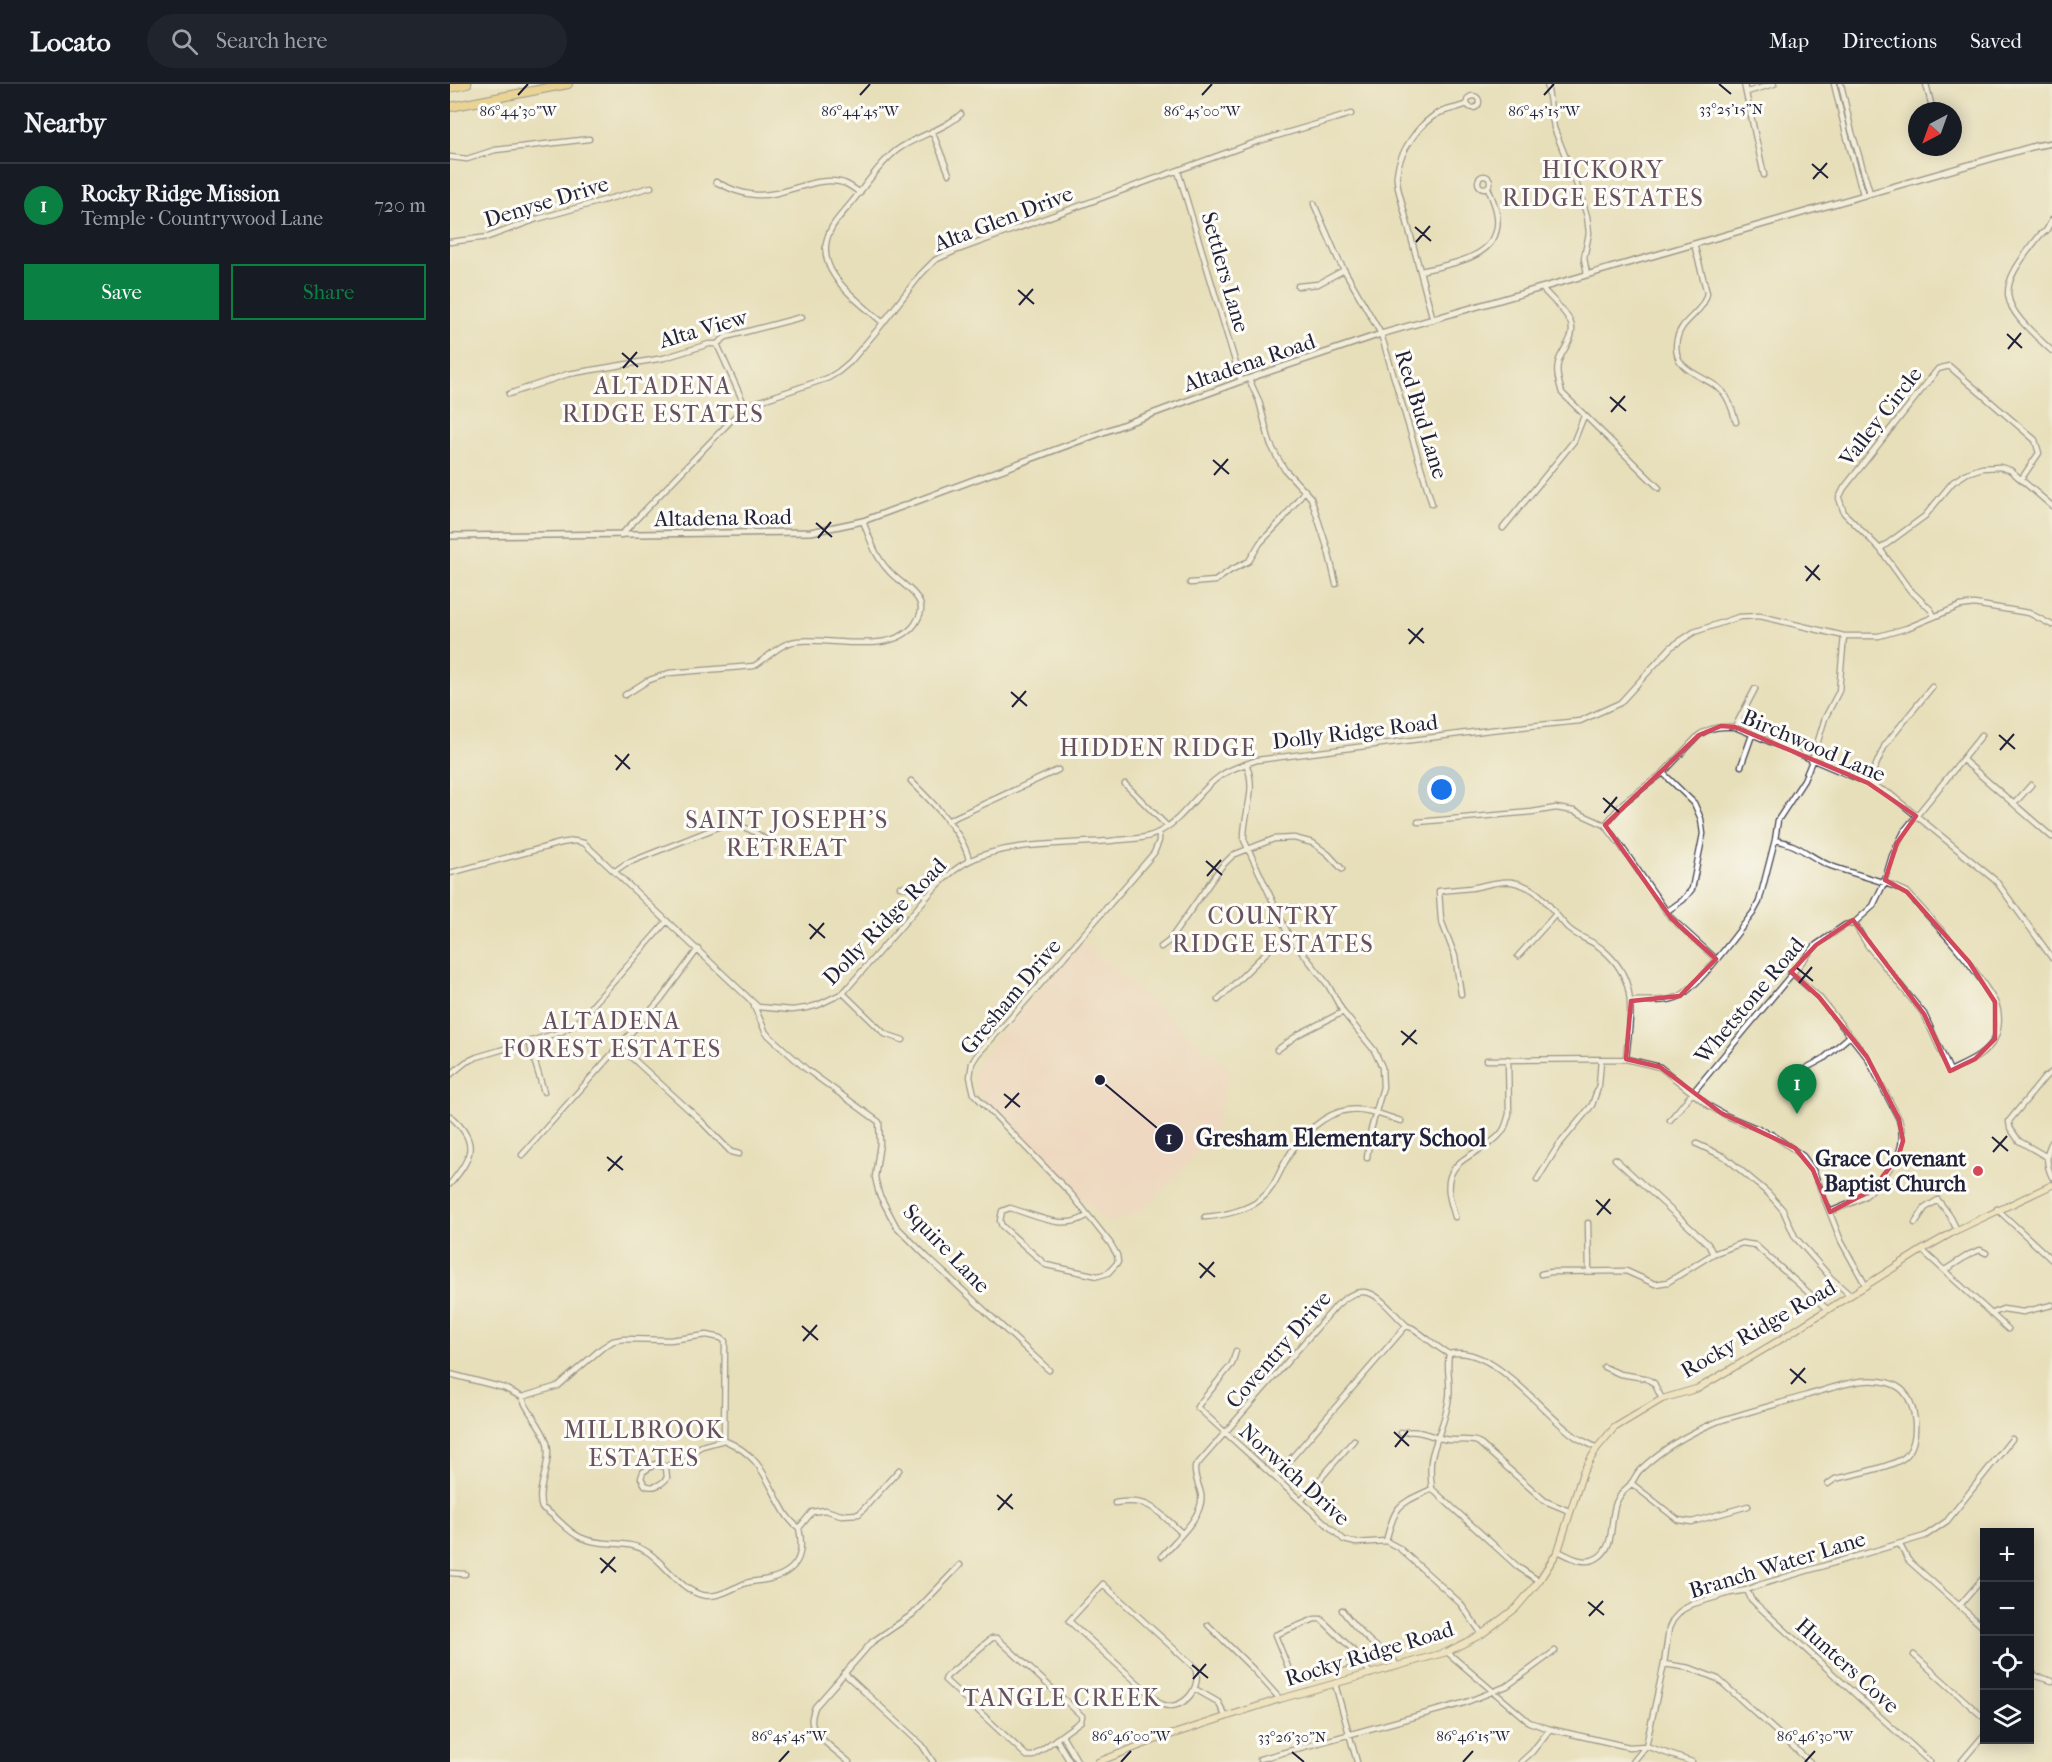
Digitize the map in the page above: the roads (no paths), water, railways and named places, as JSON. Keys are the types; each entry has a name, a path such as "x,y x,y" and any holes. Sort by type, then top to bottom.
{"highway":[{"path":"450,88 467,84"},
{"path":"450,107 568,84"}],"main road":[{"name":"Rocky Ridge Road","path":"1098,1762 1152,1741 1280,1699 1447,1652 1482,1634 1516,1608 1539,1581 1558,1551 1583,1472 1597,1448 1620,1424 1662,1399 1699,1388 1956,1230 2052,1185"}],"street":[{"path":"1547,84 1554,128 1587,216 1589,233 1584,258 1587,274"},
{"path":"1744,84 1764,174"},
{"path":"1747,92 1774,84"},
{"path":"1834,84 1853,160 1867,193"},
{"path":"1841,84 1867,193"},
{"path":"1926,84 1931,102"},
{"path":"1433,320 1398,188 1397,174 1402,155 1428,121 1439,113 1467,104"},
{"path":"1840,105 1846,104"},
{"path":"883,323 836,279 829,268 826,243 830,230 897,151 961,114"},
{"name":"Alta Glen Drive","path":"621,535 745,406 828,378 850,362 935,260 1256,142 1351,114"},
{"path":"932,130 949,174"},
{"path":"1846,134 1852,132"},
{"path":"450,157 467,159 495,150 589,139"},
{"name":"Altadena Road","path":"450,536 811,532 863,521 1241,381 1381,334 1867,193 2052,143"},
{"path":"1853,160 1860,159"},
{"name":"Settlers Lane","path":"1178,171 1241,381"},
{"path":"716,182 739,192 757,195 779,193 833,180 846,183 860,193"},
{"name":"Denyse Drive","path":"450,242 488,237 537,219 651,187"},
{"path":"1420,271 1466,259 1489,246 1496,236 1497,224 1496,210 1488,188"},
{"name":"Red Bud Lane","path":"1314,204 1344,270 1381,334 1432,504"},
{"path":"2052,220 2046,231 2018,263 2012,273 2008,290 2010,304 2016,316 2052,351"},
{"path":"2046,231 2052,237"},
{"path":"1694,244 1707,293 1706,301 1698,313 1680,329 1677,352 1684,367 1722,391 1730,402 1736,422"},
{"path":"1298,286 1318,284 1344,270"},
{"path":"1542,288 1570,320 1572,328 1571,339 1559,359 1557,374 1562,393 1659,488"},
{"name":"Alta View","path":"509,394 568,374 664,358 709,344 717,344 726,337 802,317"},
{"path":"717,344 745,406"},
{"name":"Valley Circle","path":"1934,616 1908,589 1880,549 1844,513 1839,498 1850,480 1942,366 1949,366 2035,440 2039,453 2022,478"},
{"path":"1249,379 1259,401 1276,457 1285,470 1305,490 1316,511 1336,584"},
{"path":"1503,528 1574,441 1584,416"},
{"path":"1880,549 1925,516 1953,482 1967,473 1982,468 2000,467 2010,470 2052,506"},
{"path":"1190,583 1215,581 1249,561 1260,543 1283,519 1305,490"},
{"path":"625,695 647,681 669,674 754,666 779,648 795,641 885,642 900,638 911,629 919,617 921,606 918,599 877,556 863,521"},
{"name":"Dolly Ridge Road","path":"450,873 574,841 587,846 758,1007 792,1010 818,1005 843,993 926,897 950,873 969,861 1012,848 1134,839 1159,833 1174,822 1220,776 1257,760 1580,721 1620,704 1671,647 1694,632 1739,616 1760,616 1844,636 1879,636 1907,628 1960,606 1974,604 2029,613 2052,625"},
{"path":"1631,1001 1670,999 1680,996 1716,959 1759,902 1778,820 1804,780 1825,718 1839,691 1844,636"},
{"path":"1868,783 1885,745 1932,687"},
{"path":"1736,727 1755,689"},
{"name":"Birchwood Lane","path":"1605,825 1629,798 1663,773 1706,731 1721,726 1736,727 1890,794 1996,881 2052,958"},
{"path":"1741,766 1752,735"},
{"name":"Whetstone Road","path":"1670,1120 1815,945 1845,925 1854,923 1874,906 1898,843 1916,816 1982,735"},
{"path":"1963,760 2052,837"},
{"path":"1247,766 1252,789 1244,840 1288,934 1328,985 1343,1012 1374,1050 1382,1067 1383,1087 1370,1133 1367,1158"},
{"path":"947,821 1058,770"},
{"path":"1663,773 1694,803 1701,819 1703,834 1692,889 1683,900 1666,912"},
{"path":"911,781 947,821 968,852 969,861"},
{"path":"1125,784 1167,826"},
{"path":"2014,804 2031,785"},
{"path":"1418,822 1556,808 1574,811 1605,825 1622,846 1666,912 1677,925 1716,959"},
{"path":"615,871 625,864 731,824 750,829 775,847"},
{"name":"Gresham Drive","path":"1088,1215 1081,1220 1066,1223 1010,1208 1002,1211 1000,1221 1002,1226 1046,1265 1098,1276 1108,1273 1118,1262 1110,1243 1088,1215 1053,1174 974,1094 970,1085 970,1069 977,1055 1154,853 1159,841 1159,833"},
{"path":"1161,947 1169,941 1221,867 1233,855 1274,839 1294,838 1313,843 1328,854 1342,869"},
{"path":"1775,840 1797,846 1828,865 1907,892 1969,962 1995,1002 1998,1029 1995,1039 1987,1049 1975,1059 1950,1071 1924,1014 1868,946 1854,923"},
{"path":"1461,994 1455,956 1441,920 1439,891 1508,881 1527,886 1544,897 1569,930 1599,946 1613,958 1626,977 1631,1001 1626,1059"},
{"path":"900,887 913,887 920,890 926,897"},
{"path":"1518,956 1556,914"},
{"path":"450,1075 466,1062 477,1057 530,1043 561,1032 578,1022 667,921"},
{"path":"1218,1000 1281,938 1288,934"},
{"path":"522,1155 661,999 698,950"},
{"path":"1791,972 1819,997 1867,1057 1899,1119 1903,1141 1898,1157 1872,1190 1856,1201 1830,1212"},
{"path":"843,993 885,1034 903,1041"},
{"name":"Squire Lane","path":"753,1002 766,1033 806,1070 879,1122 880,1143 875,1177 879,1194 896,1226 1049,1370"},
{"path":"1277,1050 1299,1034 1343,1012"},
{"path":"1808,1067 1823,1059 1850,1036"},
{"path":"530,1043 544,1092"},
{"path":"619,1046 699,1119 731,1152 739,1154"},
{"path":"1455,1217 1449,1195 1451,1175 1463,1159 1494,1139 1507,1122 1509,1114 1508,1059"},
{"path":"1487,1060 1626,1059 1660,1067 1721,1113 1773,1135 1803,1156 1813,1170 1847,1253 1866,1286"},
{"path":"1537,1180 1558,1146 1592,1105 1599,1085 1601,1060"},
{"path":"2047,1157 2019,1141 2010,1128 2009,1121 2045,1077 2052,1072"},
{"path":"1205,1217 1214,1217 1249,1206 1262,1199 1275,1184 1293,1150 1320,1122 1348,1110 1361,1110 1401,1121"},
{"path":"450,1116 466,1132 470,1153 466,1164 450,1184"},
{"path":"2052,1143 2047,1157 2048,1169 2052,1177"},
{"path":"1696,1144 1725,1157 1768,1193 1783,1210 1795,1237 1831,1278 1850,1295"},
{"path":"1616,1159 1708,1244 1713,1254"},
{"path":"1916,1223 1925,1208 1938,1200 1950,1216 1956,1230"},
{"path":"1997,1209 2052,1260"},
{"path":"1588,1223 1590,1271"},
{"path":"1541,1274 1626,1271 1655,1284 1668,1282 1713,1254 1742,1243 1755,1245 1828,1310"},
{"path":"1922,1250 2008,1329"},
{"path":"1944,1270 1970,1254 1980,1250 1986,1253"},
{"name":"Coventry Drive","path":"1162,1556 1196,1518 1201,1495 1194,1477 1195,1467 1349,1294 1364,1291 1373,1294 1402,1319 1406,1326 1413,1328 1432,1345 1449,1354 1470,1355 1492,1363 1576,1437 1597,1448"},
{"path":"1991,1314 2003,1309 2023,1312 2052,1305"},
{"path":"1275,1477 1406,1326"},
{"path":"450,1374 504,1388 522,1397 558,1386 602,1348 614,1341 623,1339 670,1340 707,1335 721,1338 725,1341 724,1440"},
{"name":"Norwich Drive","path":"1236,1352 1232,1364 1198,1402 1197,1407 1349,1543 1386,1540"},
{"path":"1449,1354 1447,1364 1449,1396 1439,1438 1431,1457 1432,1489 1514,1563 1539,1581"},
{"path":"1604,1367 1620,1374 1645,1378 1654,1383 1662,1399"},
{"path":"1558,1551 1582,1561 1595,1559 1602,1554 1612,1532 1616,1503 1624,1489 1631,1484 1643,1467 1698,1429 1846,1384 1869,1380 1882,1381 1900,1388 1910,1401 1914,1418 1914,1439 1907,1455 1899,1462 1835,1479 1828,1484"},
{"path":"522,1397 526,1410 542,1429 547,1443 548,1463 539,1501 542,1508 582,1538 595,1542 636,1546 648,1552 691,1590 700,1594 721,1594 746,1583 782,1576 796,1564 801,1551 799,1528 788,1518 754,1459 741,1448 724,1440 702,1446 666,1467 655,1464 643,1472 642,1478 645,1485 650,1487 663,1483 667,1478 666,1467"},
{"path":"1401,1434 1414,1431 1446,1440 1468,1439 1478,1442 1545,1501 1569,1511"},
{"name":"Branch Water Lane","path":"1633,1762 1646,1746 1664,1664 1669,1629 1682,1610 1693,1604 1748,1590 1925,1536 1947,1521 2012,1439"},
{"path":"1300,1501 1354,1440"},
{"path":"799,1528 812,1512 819,1509 841,1515 859,1514 899,1470"},
{"path":"1631,1484 1678,1520 1692,1522 1748,1506"},
{"path":"1432,1489 1396,1509 1386,1540 1399,1548 1460,1603 1471,1615 1482,1634"},
{"path":"1115,1503 1143,1502 1154,1508 1182,1533"},
{"path":"1900,1545 1908,1560 1980,1624"},
{"path":"849,1762 821,1737 813,1726 812,1717 815,1707 872,1642 913,1614 960,1565"},
{"path":"450,1573 465,1574"},
{"path":"1960,1605 1980,1582"},
{"path":"1103,1584 1190,1662 1197,1673 1195,1689 1179,1705 1168,1707 1161,1704 1069,1621 1103,1584"},
{"name":"Hunters Cove","path":"1748,1590 1751,1599 1757,1605 1930,1762"},
{"path":"1342,1610 1355,1628 1375,1646 1394,1658 1397,1666"},
{"path":"1359,1659 1312,1678 1293,1679 1275,1635 1315,1619 1321,1620 1340,1636 1359,1659 1371,1674"},
{"path":"1208,1625 1280,1699"},
{"path":"992,1638 997,1638 1082,1716 1081,1721 1062,1735 1029,1757 946,1682 945,1677 992,1638"},
{"path":"1260,1759 1349,1736 1496,1692 1555,1651"},
{"path":"1447,1652 1529,1722 1629,1747 1646,1746 1692,1762"},
{"path":"1914,1655 1980,1714"},
{"path":"1664,1664 1690,1668 1718,1679 1810,1762"},
{"path":"844,1673 922,1745 933,1762"},
{"path":"2035,1676 2052,1680"},
{"path":"1335,1684 1357,1762"},
{"path":"1195,1689 1218,1702 1226,1718"},
{"path":"1521,1762 1550,1729"},
{"path":"1062,1735 1070,1762"},
{"path":"1056,1739 1078,1762"},
{"path":"1961,1762 1980,1740"}],"place":[{"name":"Gresham Elementary School","path":"1100,1080"},
{"name":"Rocky Ridge Mission","path":"1797,1114"},
{"name":"Grace Covenant Baptist Church","path":"1978,1171"}],"district":[{"name":"HICKORY RIDGE ESTATES","path":"1603,184"},
{"name":"ALTADENA RIDGE ESTATES","path":"663,400"},
{"name":"HIDDEN RIDGE","path":"1158,748"},
{"name":"SAINT JOSEPH'S RETREAT","path":"787,834"},
{"name":"COUNTRY RIDGE ESTATES","path":"1273,930"},
{"name":"ALTADENA FOREST ESTATES","path":"612,1035"},
{"name":"MILLBROOK ESTATES","path":"644,1444"},
{"name":"TANGLE CREEK","path":"1062,1698"}]}
